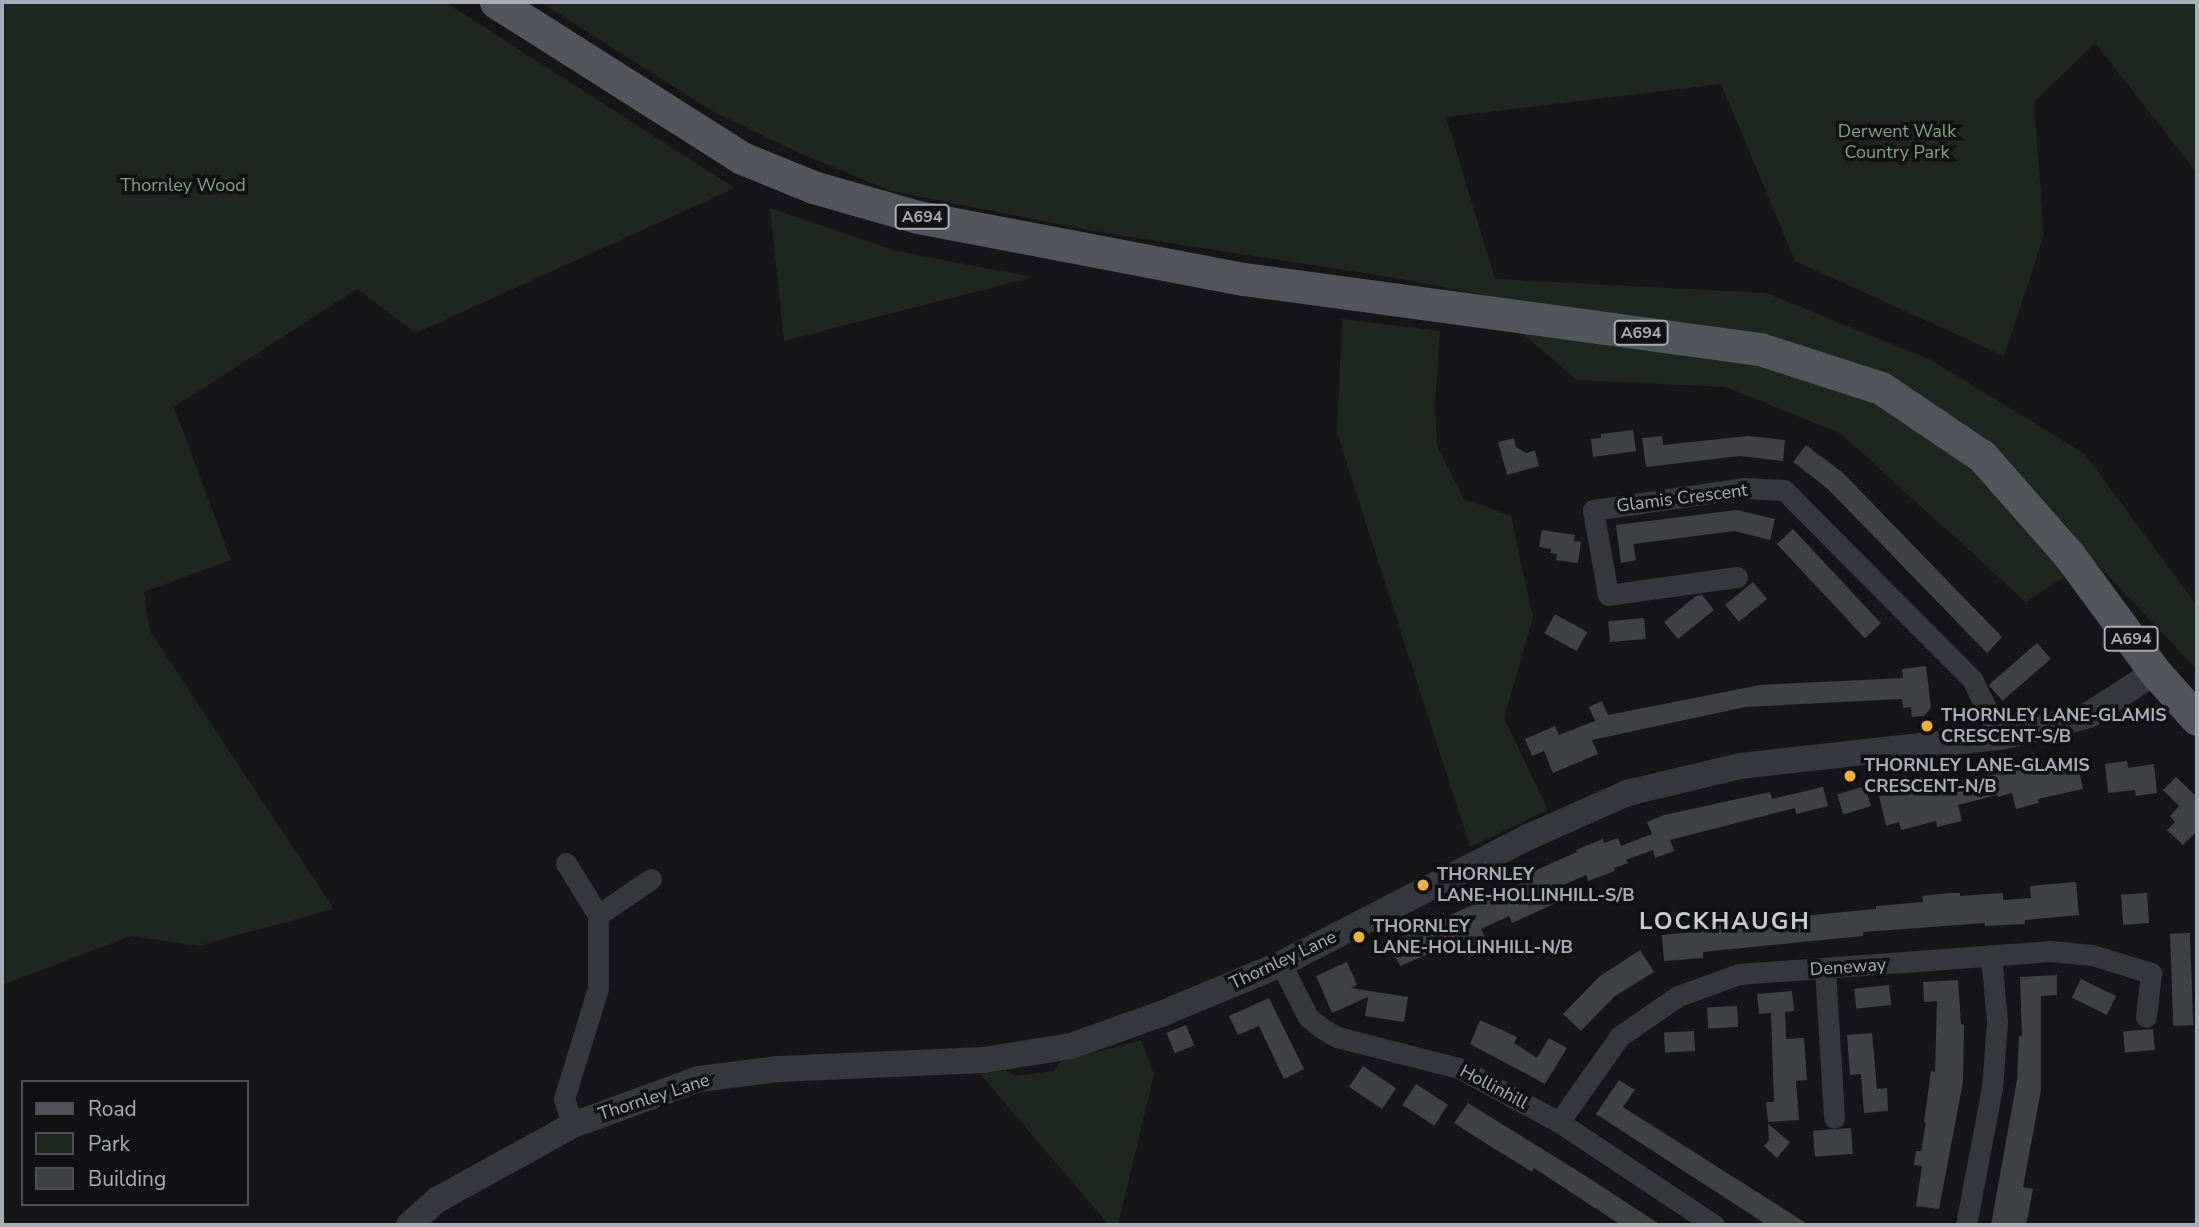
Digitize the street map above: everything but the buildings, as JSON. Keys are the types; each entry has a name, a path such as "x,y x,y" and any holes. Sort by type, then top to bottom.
{"main road":[{"name":"A694","path":"496,2 742,158 813,187 918,217 1244,279 1760,349 1881,388 1982,456 2069,555 2155,673 2197,719"}],"street":[{"name":"Glamis Crescent","path":"1737,577 1608,595 1593,510 1743,488 1784,490 1972,679 2000,737"},
{"name":"Thornley Lane","path":"409,1225 437,1200 499,1163 573,1125 699,1079 778,1069 984,1060 1071,1046 1161,1014 1281,964 1527,838 1627,793 1740,766 2000,737 2089,715 2155,673"},
{"path":"566,863 598,915 598,988 565,1099 573,1125"},
{"path":"598,915 651,879"},
{"name":"Deneway","path":"1559,1122 1619,1036 1678,996 1739,974 2050,951 2092,954 2151,973 2146,1017"},
{"path":"1966,1225 1993,1088 1997,1021 1991,955"},
{"name":"Hollinhill","path":"1281,964 1308,1017 1323,1029 1337,1037 1459,1068 1559,1122 1714,1225"},
{"path":"1825,969 1834,1118"}],"green space":[{"name":"Thornley Wood","path":"2,2 445,2 735,188 416,333 357,289 174,407 231,560 144,592 150,631 334,909 198,946 131,936 2,985"},
{"name":"Derwent Walk Country Park","path":"540,2 2197,2 2197,173 2095,43 2034,102 2044,235 2004,356 1795,261 1721,84 1446,117 1495,279 1766,293 1931,360 2085,454 2197,606 2197,670 2092,559 2026,602 1840,433 1726,387 1577,380 1525,336 1503,299 1395,278 1099,232 891,191 799,153 712,111"},
{"path":"770,208 896,251 1033,277 784,341"},
{"path":"1342,319 1440,331 1435,405 1437,446 1464,499 1511,516 1533,618 1504,718 1548,810 1470,847 1337,433"},
{"path":"1141,1040 1154,1074 1118,1225 1109,1225 980,1074 1006,1070 1015,1076 1054,1071 1060,1062"}],"place":[{"name":"THORNLEY LANE-GLAMIS CRESCENT-S/B","path":"1927,726"},
{"name":"THORNLEY LANE-GLAMIS CRESCENT-N/B","path":"1850,776"},
{"name":"THORNLEY LANE-HOLLINHILL-S/B","path":"1423,885"},
{"name":"THORNLEY LANE-HOLLINHILL-N/B","path":"1359,937"}],"district":[{"name":"LOCKHAUGH","path":"1725,922"}]}
